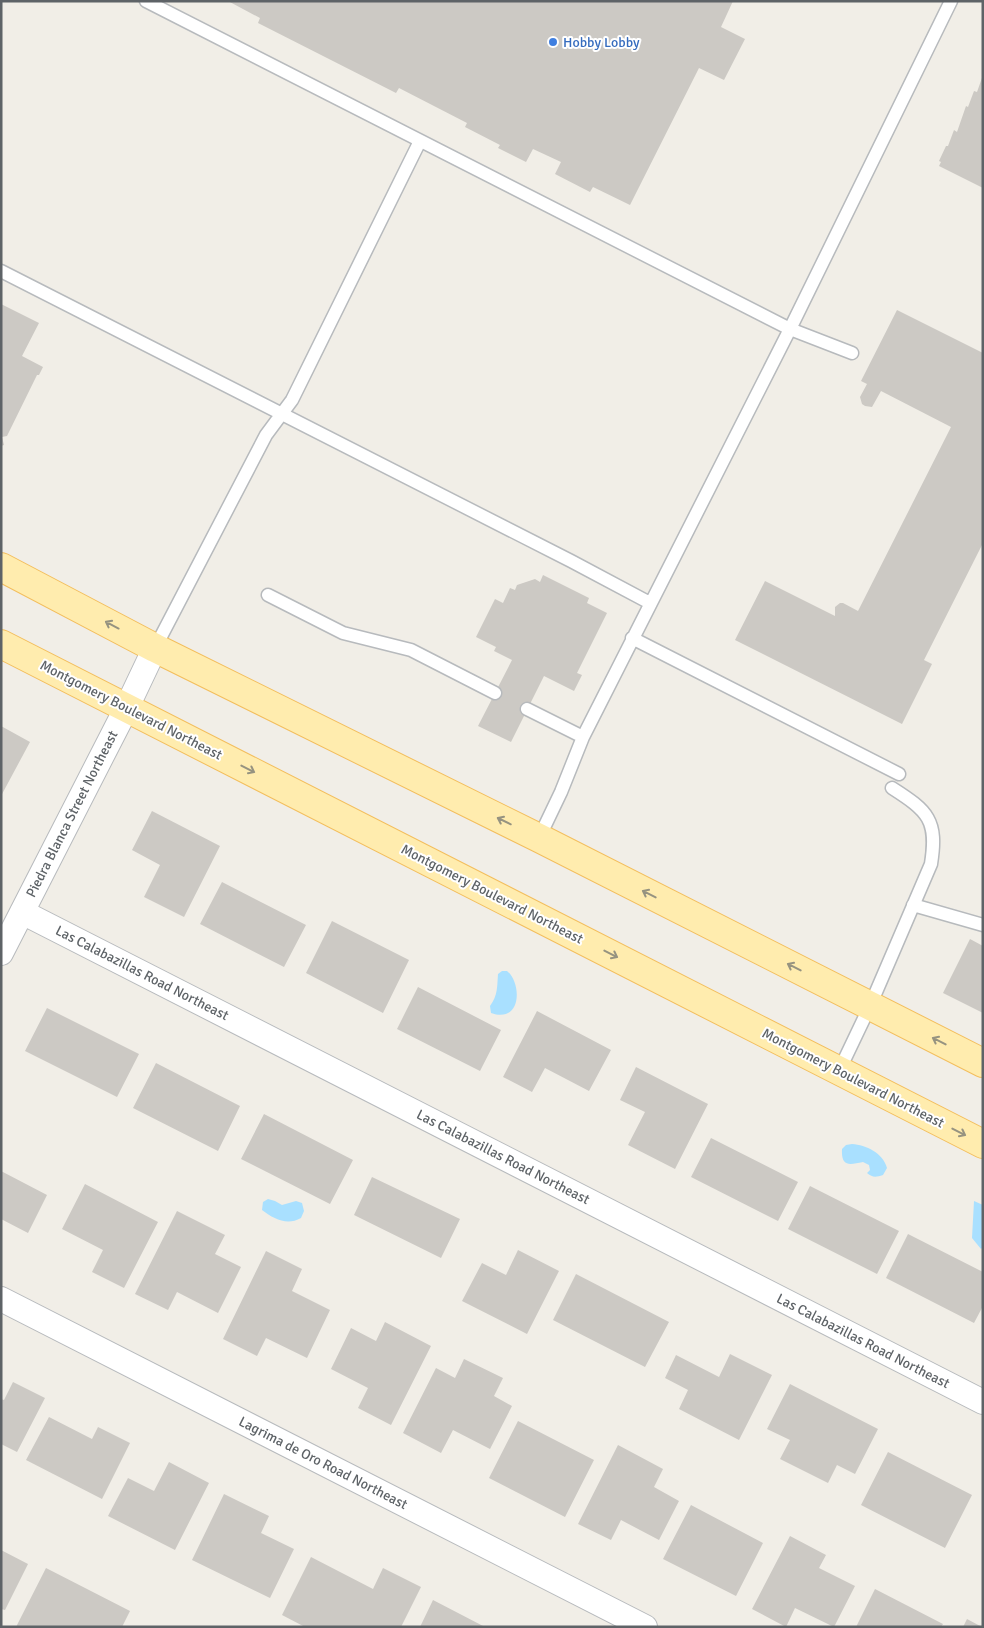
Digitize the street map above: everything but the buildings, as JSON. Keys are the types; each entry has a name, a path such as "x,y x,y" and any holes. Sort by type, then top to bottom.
{"main road":[{"path":"1,567 155,648 539,838 983,1063"},
{"name":"Montgomery Boulevard Northeast","path":"1,644 983,1144"}],"street":[{"name":"Piedra Blanca Street Northeast","path":"1,953 127,707 155,648"},
{"name":"Las Calabazillas Road Northeast","path":"22,912 983,1402"},
{"name":"Lagrima de Oro Road Northeast","path":"1,1299 645,1627"}],"lane":[{"path":"146,1 790,329 852,352"},
{"path":"539,838 561,792 583,737 790,329 951,1"},
{"path":"155,648 266,435 292,400 420,141"},
{"path":"1,271 563,556 650,603"},
{"path":"268,595 343,632 411,650 495,693"},
{"path":"632,638 899,774"},
{"path":"527,709 583,737"},
{"path":"840,1071 931,864 934,846 933,827 926,814 915,802 892,788"},
{"path":"913,905 983,925"}],"water":[{"path":"502,971 507,971 512,977 517,992 514,1008 509,1013 501,1015 491,1013 490,1006 496,994 498,974"},
{"path":"852,1144 868,1148 882,1158 887,1168 883,1175 875,1177 869,1175 867,1173 870,1170 869,1165 863,1162 850,1164 845,1162 842,1149 846,1145"},
{"path":"268,1199 282,1205 296,1201 302,1203 304,1211 301,1218 286,1221 271,1216 262,1210 263,1202"},
{"path":"974,1201 983,1205 983,1247 981,1249 972,1238"}],"place":[{"name":"Hobby Lobby","path":"553,42"}]}
